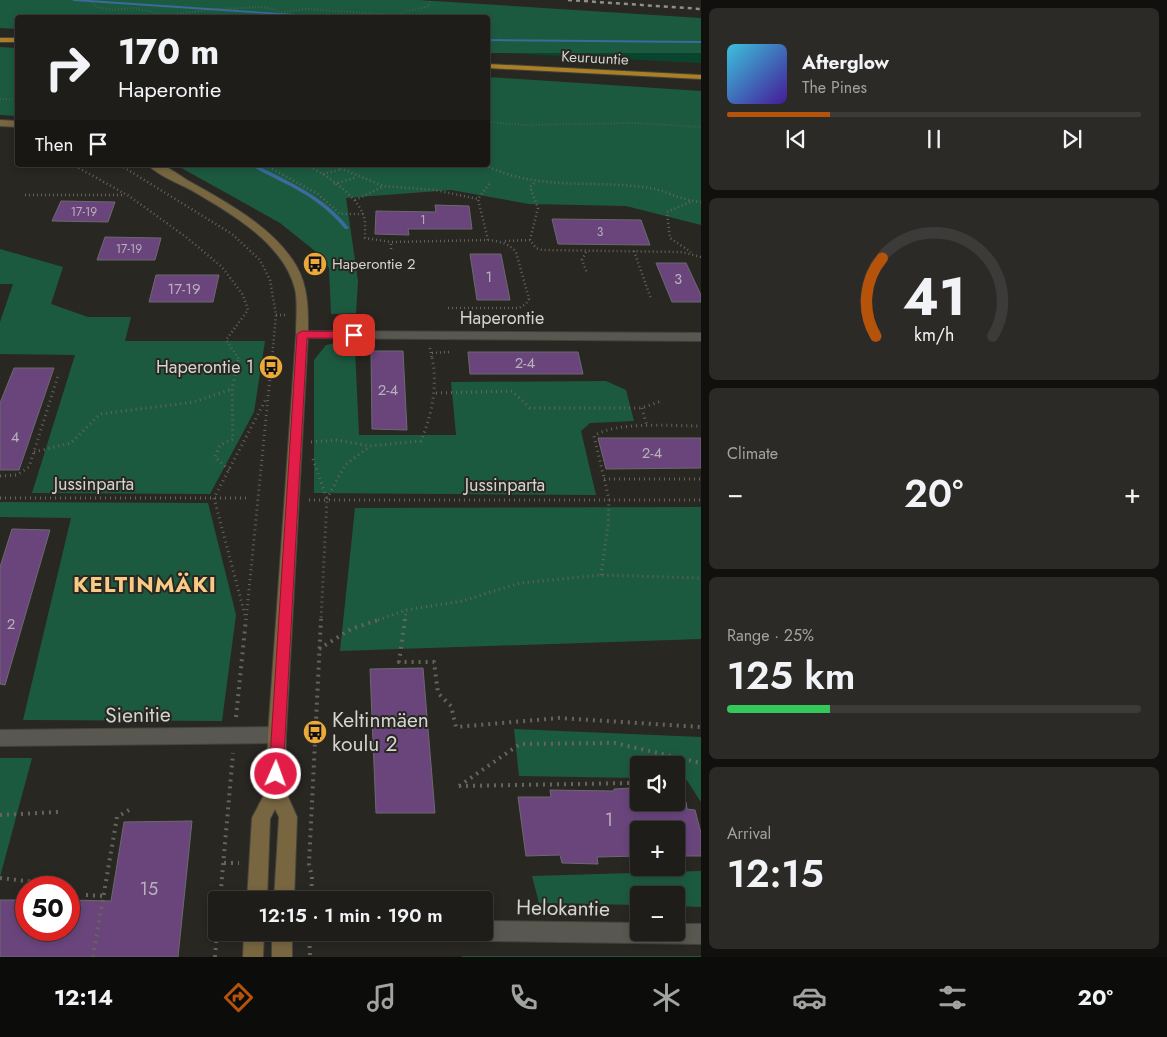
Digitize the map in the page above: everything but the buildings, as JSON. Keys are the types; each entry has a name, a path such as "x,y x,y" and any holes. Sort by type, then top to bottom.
{"highway":[{"path":"0,40 15,40"},
{"name":"Keuruuntie","path":"490,66 701,77"}],"main road":[{"path":"0,123 15,124"},
{"path":"156,167 250,223 278,248 289,263 299,287 302,334 277,735 276,790 288,817 284,891"},
{"path":"258,891 262,818 276,790"},
{"path":"253,957 254,941"},
{"path":"282,941 282,957"}],"street":[{"name":"Haperontie","path":"302,334 701,337"},
{"name":"Sienitie","path":"0,738 277,735"},
{"name":"Helokantie","path":"493,931 701,934"}],"path":[{"path":"88,0 97,7 114,10 133,8 167,15 217,9 264,7 282,12 306,9 394,15 429,6 431,0"},
{"path":"0,99 15,100"},
{"path":"0,104 4,100"},
{"path":"490,122 514,126 639,124 701,127"},
{"path":"77,167 126,195 186,237 222,267 243,295 248,310 226,340 239,358 232,389 233,439 220,445 215,457 229,470"},
{"path":"123,167 232,234 260,260 270,280 276,315 234,736 221,891"},
{"path":"269,167 318,194 340,214 363,214"},
{"path":"312,167 355,200 363,214 365,238 391,242 530,240"},
{"path":"338,167 357,177 383,186 435,190 478,199"},
{"path":"488,167 498,174 536,181 651,188 691,202 701,202"},
{"path":"323,174 342,169"},
{"path":"334,184 357,177"},
{"path":"530,240 538,208 530,187 536,181"},
{"path":"478,199 490,184"},
{"path":"355,200 383,186"},
{"path":"25,195 126,195"},
{"path":"478,199 488,240"},
{"path":"691,202 667,212 670,238 701,257"},
{"path":"530,240 536,248 542,250 694,254"},
{"path":"448,308 519,308 526,304 529,298 516,252 504,241"},
{"path":"391,242 392,249"},
{"path":"587,251 582,260 587,273"},
{"path":"634,251 651,299"},
{"path":"311,891 312,877 309,864 327,499 308,442 336,440 370,446 421,441 426,431 436,393 432,353 426,335"},
{"path":"0,476 17,475 29,467 59,372"},
{"path":"34,452 71,443 100,414 194,402 232,389"},
{"path":"436,393 512,391 530,408 642,408 661,401"},
{"path":"246,618 214,498 268,396"},
{"path":"642,408 646,427"},
{"path":"601,575 609,499 594,436 603,430 701,426"},
{"path":"327,499 345,465 370,446"},
{"path":"604,479 701,479"},
{"name":"Jussinparta","path":"0,498 247,498"},
{"name":"Jussinparta","path":"308,500 701,500"},
{"path":"320,649 350,629 406,610 462,601 520,583 601,575 701,578"},
{"path":"406,610 399,662 434,662 438,693 451,706 456,727 559,718 701,727"},
{"path":"630,783 459,786 520,744 615,743 671,756"},
{"path":"685,759 701,763"},
{"path":"93,957 117,817 130,810"},
{"path":"0,815 58,812"},
{"path":"0,878 15,880"},
{"path":"86,896 103,896"},
{"path":"215,957 216,941"},
{"path":"309,941 310,957"}],"green space":[{"path":"0,0 418,0 701,18 701,53 490,53 490,15 15,15 15,29 0,28"},
{"path":"0,47 15,48 15,116 0,115"},
{"path":"502,53 701,53 701,63"},
{"path":"490,77 701,91 701,225 626,206 529,204 451,190 346,198 358,281 356,313 331,314 329,268 315,251 280,223 180,167 490,167"},
{"path":"0,249 63,267 51,304 88,317 131,317 125,341 265,341 254,412 210,494 32,493 75,355 0,354 0,322 13,284 0,284"},
{"path":"345,341 355,349 359,435 456,435 451,382 606,381 626,390 634,421 590,423 581,431 596,495 314,493 314,360 326,345"},
{"path":"0,502 208,503 236,615 222,721 23,720 71,518 0,517"},
{"path":"701,507 701,639 340,651 355,508"},
{"path":"514,729 701,737 701,802 685,779 685,756 630,756 630,778 519,776"},
{"path":"0,758 32,758 0,877"},
{"path":"685,871 701,871 701,907 685,906 685,886 630,886 630,905 539,903 532,876 630,873 630,876 685,876"},
{"path":"701,956 701,957 462,957"}],"waterway":[{"path":"74,0 306,15"},
{"path":"490,40 701,42"},
{"path":"257,167 304,191 328,207 347,228"}],"railway":[{"path":"568,0 701,9"}],"place":[{"name":"Haperontie 2","path":"315,264"},
{"name":"Haperontie 1","path":"271,367"},
{"name":"Keltinmäen koulu 2","path":"315,732"}],"district":[{"name":"KELTINMÄKI","path":"145,584"}],"route":[{"path":"276,774 302,334 354,335"}]}
